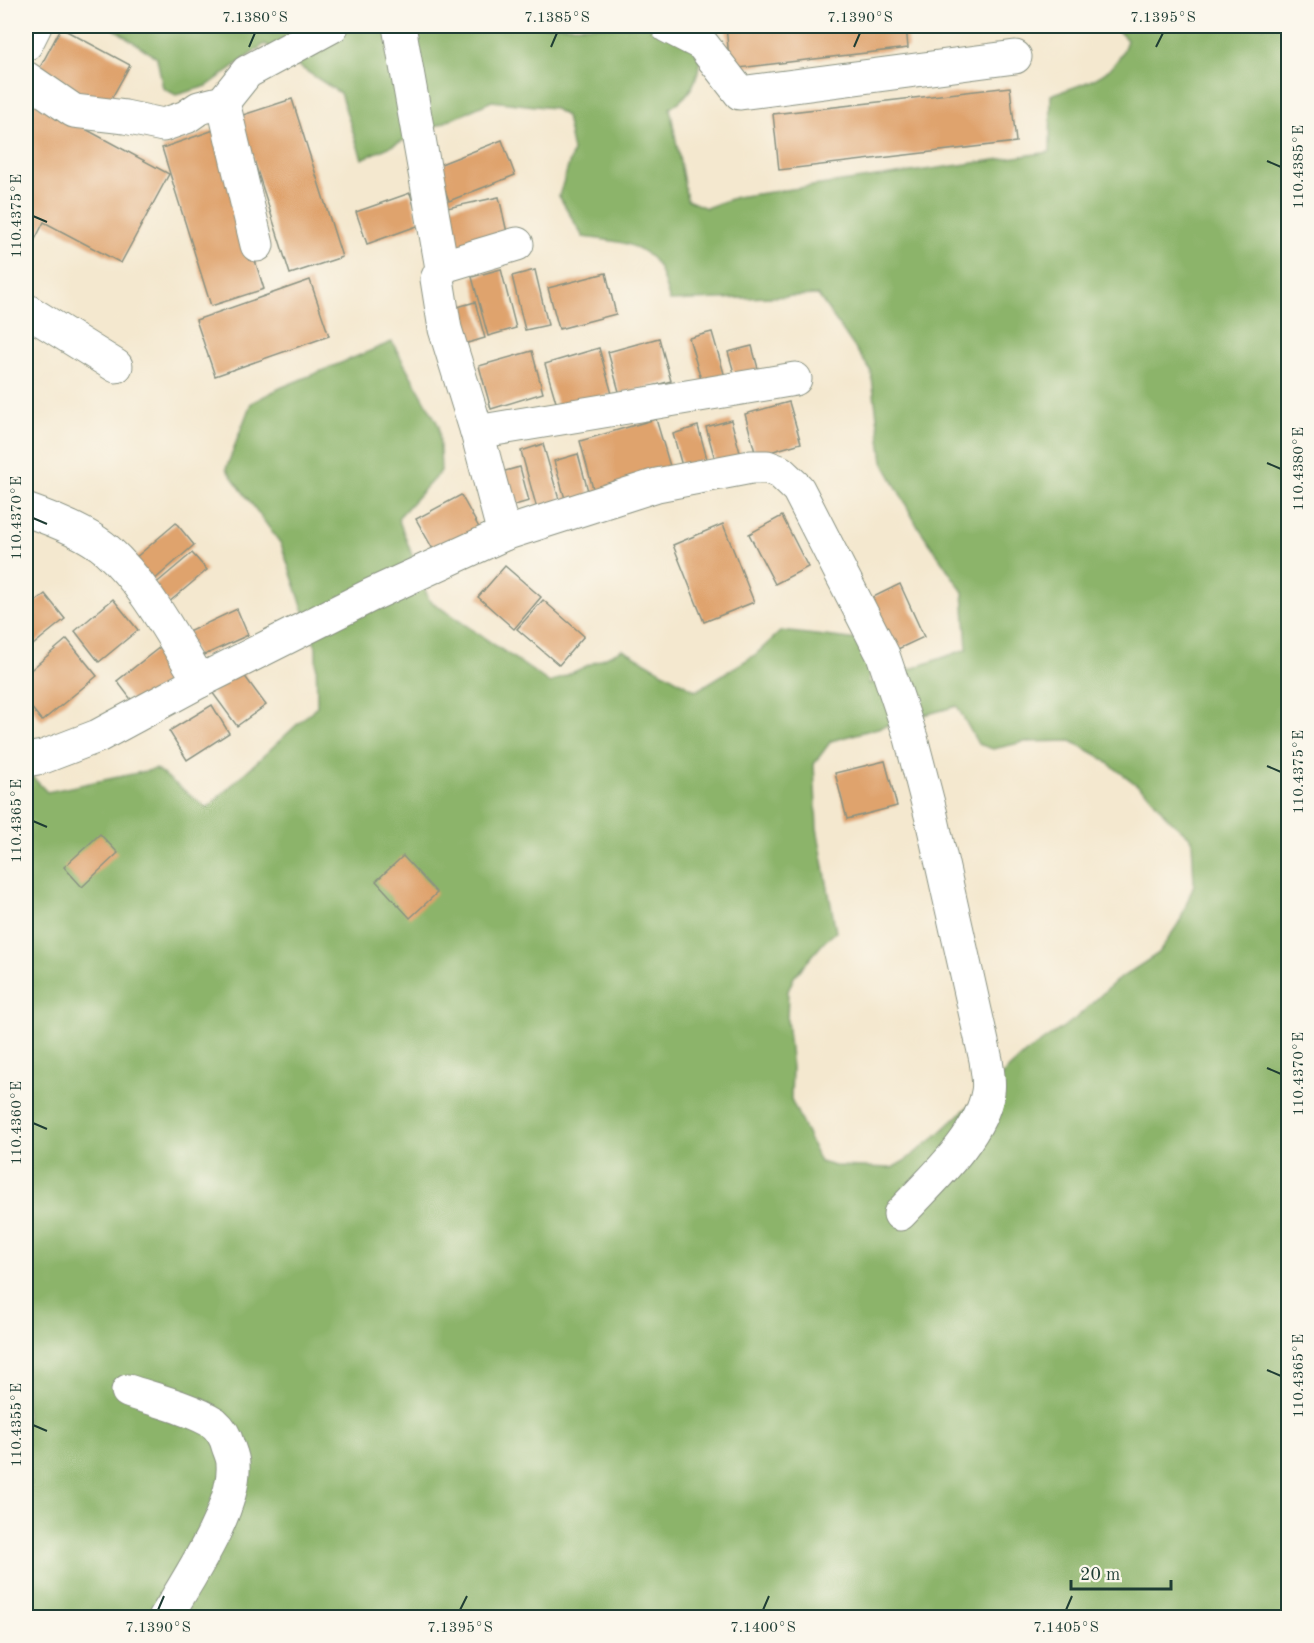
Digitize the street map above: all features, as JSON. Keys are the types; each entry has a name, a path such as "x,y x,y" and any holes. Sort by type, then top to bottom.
{"street":[{"path":"26,44 35,26"},
{"path":"26,78 74,111 124,117 163,125 186,117 199,108 223,102 248,72 332,26"},
{"path":"399,26 442,268 437,279 445,329 477,432 504,534"},
{"path":"667,26 702,44 740,93 1015,57"},
{"path":"223,102 256,245"},
{"path":"442,268 517,244"},
{"path":"26,310 116,366"},
{"path":"477,432 795,379"},
{"path":"26,760 43,757 98,736 200,681 371,595 504,534 657,485 751,467 766,467 780,472 798,489 883,655 912,738 986,1060 989,1089 983,1113 961,1146 900,1214"},
{"path":"26,510 62,523 106,549 141,586 200,681"},
{"path":"128,1391 184,1410 214,1424 226,1437 233,1462 232,1479 222,1514 208,1545 165,1617"}],"green space":[{"path":"110,26 703,26 698,73 689,92 670,108 687,200 706,208 736,197 1050,152 1051,95 1098,77 1115,63 1127,40 1116,29 1118,26 1288,26 1288,1617 26,1617 26,770 47,792 156,769 207,808 317,706 316,647 281,544 226,469 251,403 280,388 392,342 439,426 441,471 398,518 429,600 550,683 623,649 696,691 755,655 781,631 868,641 869,684 967,649 963,592 917,525 883,462 871,371 818,295 670,301 657,265 643,251 624,243 583,237 559,196 573,151 566,116 553,108 492,101 362,159 340,93 265,44 207,86 176,95 163,88 157,58","holes":["957,706 978,744 993,749 1024,742 1071,741 1097,755 1149,794 1167,817 1192,839 1194,884 1180,921 1159,953 1116,981 1075,1019 1027,1052 934,1138 906,1160 892,1168 835,1166 820,1162 791,1099 792,1068 787,1020 788,991 794,977 825,941 836,932 817,828 814,764 831,741"]}],"building":[{"path":"726,26 906,26 908,48 730,69"},
{"path":"61,28 130,65 104,112 36,75"},
{"path":"1010,87 1016,142 779,170 773,114"},
{"path":"26,97 169,174 121,263 44,222 26,257"},
{"path":"292,99 342,257 290,274 240,116"},
{"path":"214,130 264,289 211,306 162,148"},
{"path":"502,140 515,175 449,201 436,166"},
{"path":"410,193 420,225 367,244 356,212"},
{"path":"499,197 508,237 455,248 447,208"},
{"path":"501,269 516,328 488,336 472,277"},
{"path":"535,270 548,325 525,330 512,276"},
{"path":"606,273 616,314 559,329 548,288"},
{"path":"310,280 329,336 215,376 196,320"},
{"path":"475,302 485,338 464,344 454,308"},
{"path":"712,332 725,377 702,383 689,338"},
{"path":"659,338 671,381 620,395 608,352"},
{"path":"752,346 760,376 737,383 728,352"},
{"path":"599,348 612,394 558,409 545,364"},
{"path":"532,351 543,393 491,409 479,366"},
{"path":"789,402 801,443 756,456 745,414"},
{"path":"656,419 672,473 595,496 580,441"},
{"path":"731,420 741,456 716,463 706,427"},
{"path":"698,426 707,459 682,466 673,434"},
{"path":"543,444 562,510 539,516 521,451"},
{"path":"578,454 591,502 568,509 554,461"},
{"path":"520,467 529,501 504,508 494,474"},
{"path":"461,495 482,533 438,558 416,519"},
{"path":"782,516 808,567 775,584 749,534"},
{"path":"176,523 194,545 145,588 127,565"},
{"path":"723,524 754,602 704,622 673,545"},
{"path":"192,553 207,570 168,603 153,586"},
{"path":"505,566 541,597 514,629 478,597"},
{"path":"900,584 924,637 885,655 861,603"},
{"path":"45,594 65,619 28,649 26,646 26,609"},
{"path":"113,599 138,630 99,662 75,631"},
{"path":"543,600 584,636 559,665 517,629"},
{"path":"237,609 248,635 198,658 186,633"},
{"path":"67,639 97,676 42,721 26,701 26,674"},
{"path":"160,647 180,672 136,706 117,681"},
{"path":"241,671 266,705 237,726 212,692"},
{"path":"212,705 229,733 187,760 169,731"},
{"path":"885,761 897,806 847,819 835,773"},
{"path":"100,834 118,853 82,887 64,867"},
{"path":"403,856 437,893 410,918 376,881"}]}
